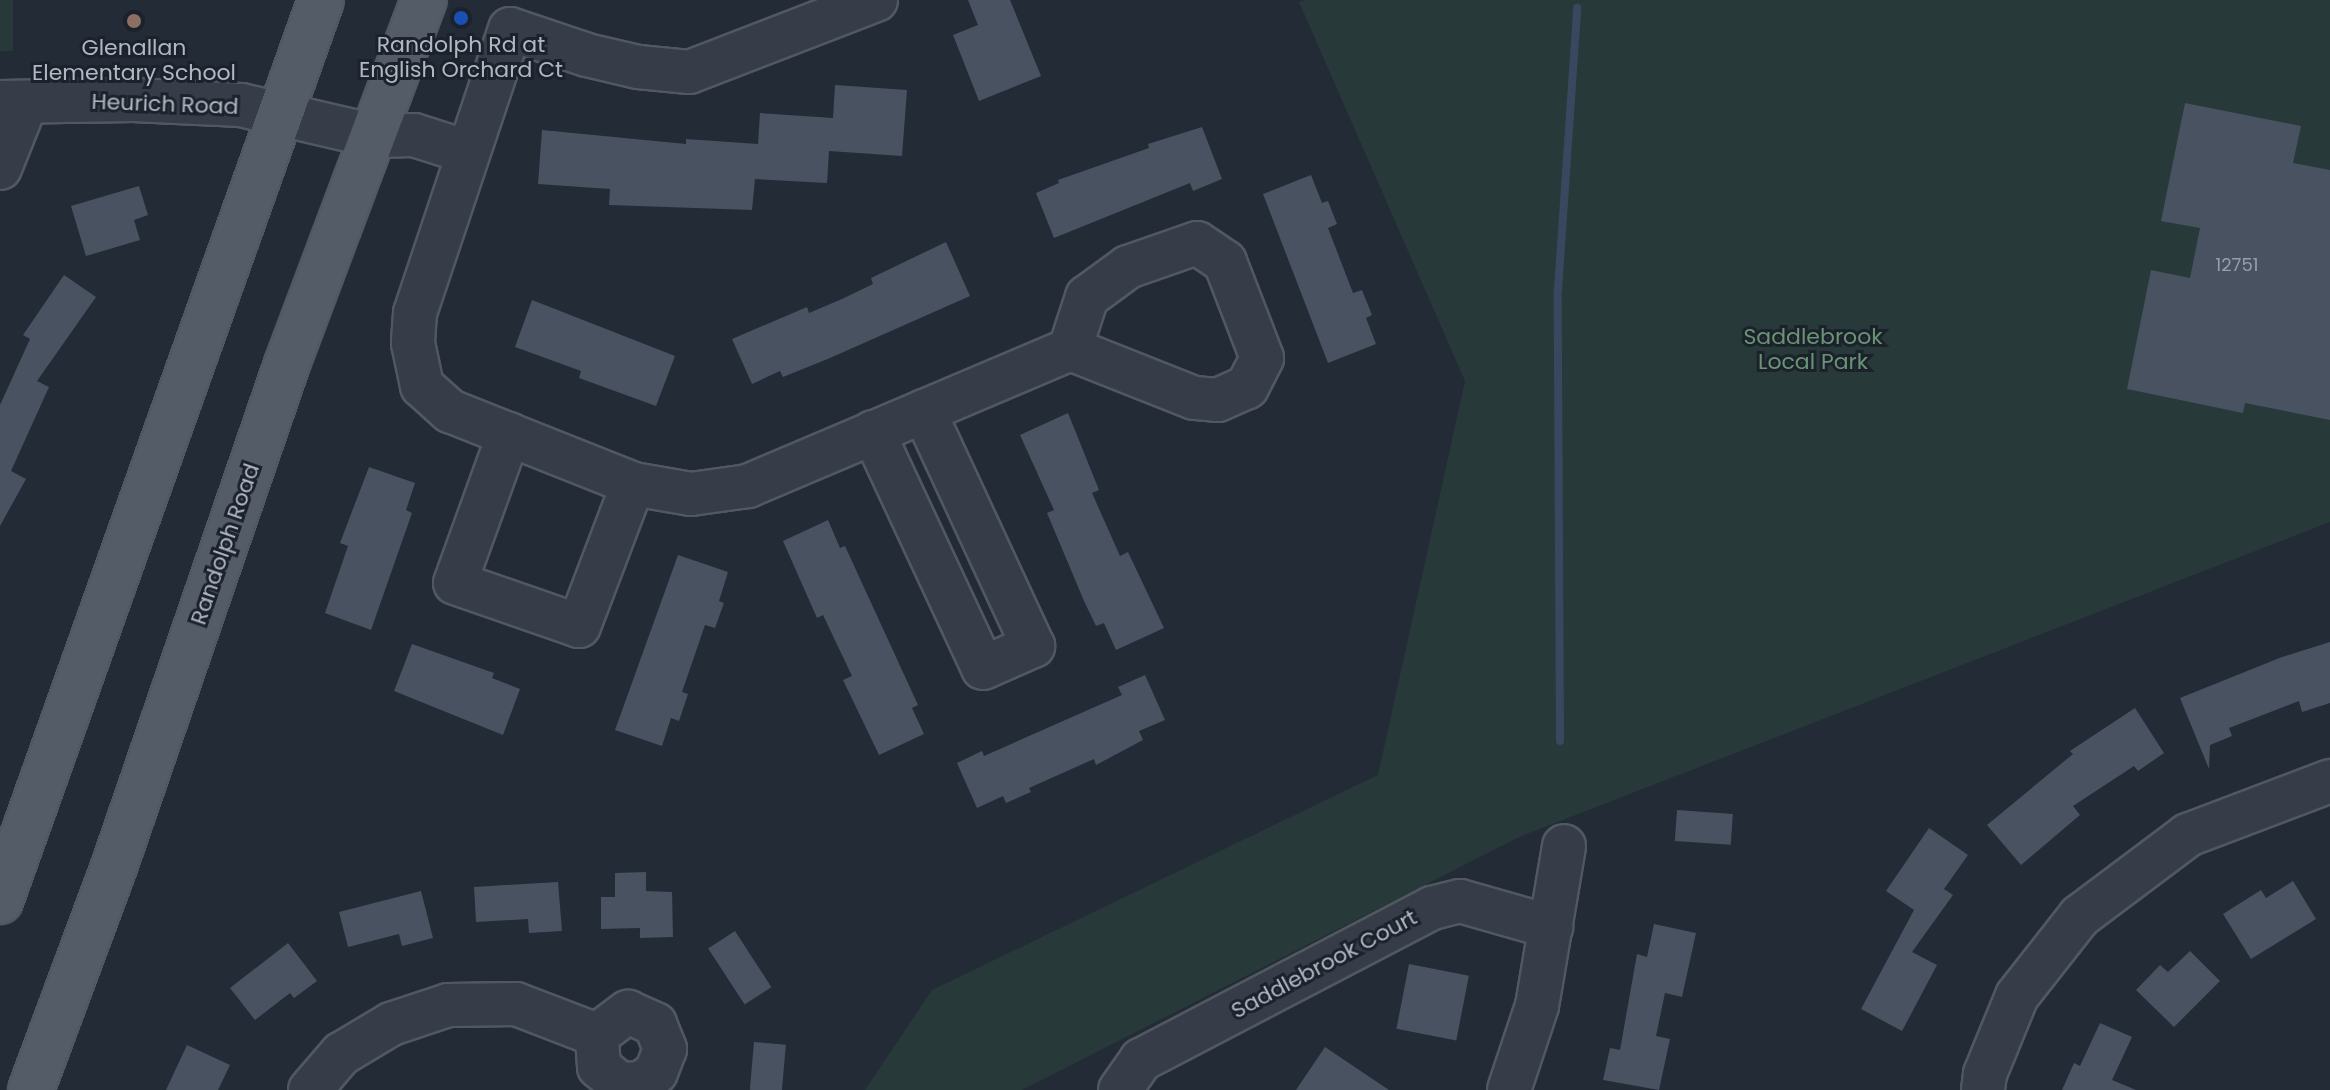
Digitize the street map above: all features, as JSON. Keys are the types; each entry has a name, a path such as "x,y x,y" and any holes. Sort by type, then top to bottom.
{"main road":[{"path":"0,901 321,0"},
{"name":"Randolph Road","path":"31,1090 115,864 287,364 424,0"}],"street":[{"path":"876,0 793,15 689,72 638,67 587,55 510,29 415,313 413,343 422,386 450,411 633,484 691,494 748,486 1070,349 1194,398 1218,400 1247,387 1262,358 1225,262 1197,243 1128,267 1087,297 1070,349"},
{"name":"Heurich Road","path":"13,102 164,101 241,105 374,136"},
{"path":"0,168 13,102"},
{"path":"374,136 405,163 463,164"},
{"path":"873,432 983,668 1033,646 924,411"},
{"path":"509,434 455,583 579,626 633,484"},
{"path":"1983,1090 1985,1074 2017,996 2080,916 2188,835 2330,781"},
{"path":"1509,1090 1537,1006 1564,846"},
{"name":"Saddlebrook Court","path":"1120,1090 1141,1060 1432,908 1460,901 1551,927"},
{"path":"310,1090 341,1054 391,1024 448,1005 516,1004 597,1035"}],"green space":[{"path":"0,0 13,0 13,51 0,51"},
{"name":"Saddlebrook Local Park","path":"2330,0 2330,522 1519,837 1022,1090 865,1090 932,990 1378,775 1465,381 1299,2"}],"building":[{"path":"968,0 1010,0 1041,76 979,101 953,35 978,25"},
{"path":"835,85 907,90 902,156 829,151 827,183 755,179 752,210 609,205 610,189 538,184 542,130 686,144 686,139 758,144 760,113 833,118"},
{"path":"2185,103 2301,126 2293,163 2330,170 2330,420 2245,403 2243,413 2127,389 2151,270 2190,278 2200,228 2161,221"},
{"path":"1202,127 1222,179 1193,191 1190,183 1054,238 1036,193 1059,183 1058,180 1149,148 1148,144"},
{"path":"1311,175 1322,203 1328,201 1337,224 1328,228 1353,293 1362,290 1372,315 1366,318 1376,344 1328,363 1263,194"},
{"path":"139,186 148,215 134,220 140,240 86,256 71,206"},
{"path":"946,242 970,296 783,377 780,371 752,384 732,339 807,307 809,313 842,299 873,284 871,278"},
{"path":"64,275 96,297 37,381 49,387 11,471 26,479 0,526 0,405 30,339 23,335"},
{"path":"532,300 675,356 656,406 579,378 581,371 515,347"},
{"path":"1068,413 1099,490 1092,493 1120,556 1128,552 1164,628 1116,650 1104,623 1096,626 1084,601 1047,513 1054,510 1020,435"},
{"path":"369,467 415,483 406,510 412,513 371,630 325,613 348,546 340,543"},
{"path":"828,520 840,548 845,546 918,705 912,708 924,734 879,755 843,680 852,676 823,615 817,618 783,541"},
{"path":"678,555 728,572 719,601 724,603 715,628 705,625 682,692 688,694 679,721 671,718 662,746 615,730"},
{"path":"2330,642 2330,703 2302,712 2299,701 2229,728 2232,736 2210,745 2209,769 2180,698 2282,657"},
{"path":"412,644 494,673 492,678 520,689 503,735 394,691"},
{"path":"1145,675 1165,720 1139,731 1143,740 1096,765 1094,759 1029,788 1031,792 1006,803 1003,796 977,808 957,763 982,751 984,756 1122,695 1118,687"},
{"path":"2135,708 2164,753 2138,771 2134,766 2073,806 2080,815 2021,865 1987,825 2073,754 2070,751"},
{"path":"1677,810 1733,814 1731,845 1675,841"},
{"path":"1929,828 1968,855 1944,889 1953,895 1912,952 1937,965 1902,1031 1861,1009 1914,910 1886,891"},
{"path":"646,872 646,891 672,892 673,937 640,938 640,928 601,929 601,897 615,897 615,873"},
{"path":"2293,881 2316,919 2251,959 2223,914 2261,890 2266,898"},
{"path":"558,882 562,931 529,933 528,919 476,922 474,887"},
{"path":"421,891 433,938 402,946 399,934 348,947 339,912"},
{"path":"1654,924 1696,933 1682,997 1665,993 1656,1036 1670,1039 1659,1090 1603,1080 1610,1048 1620,1050 1637,954 1647,957"},
{"path":"735,931 771,987 745,1005 708,948"},
{"path":"288,943 317,981 294,998 290,993 255,1020 230,988"},
{"path":"2190,951 2220,981 2174,1027 2136,990 2160,965 2168,972"},
{"path":"1409,964 1469,976 1456,1040 1396,1029"},
{"path":"2100,1023 2132,1037 2112,1080 2136,1090 2062,1090 2074,1063 2080,1066"},
{"path":"754,1042 786,1045 782,1090 750,1090"},
{"path":"187,1045 230,1065 218,1090 166,1090"},
{"path":"1325,1047 1389,1090 1296,1090"}],"waterway":[{"path":"1560,741 1558,290 1577,8"}],"place":[{"name":"Randolph Rd at English Orchard Ct","path":"461,18"},
{"name":"Glenallan Elementary School","path":"134,21"}]}
